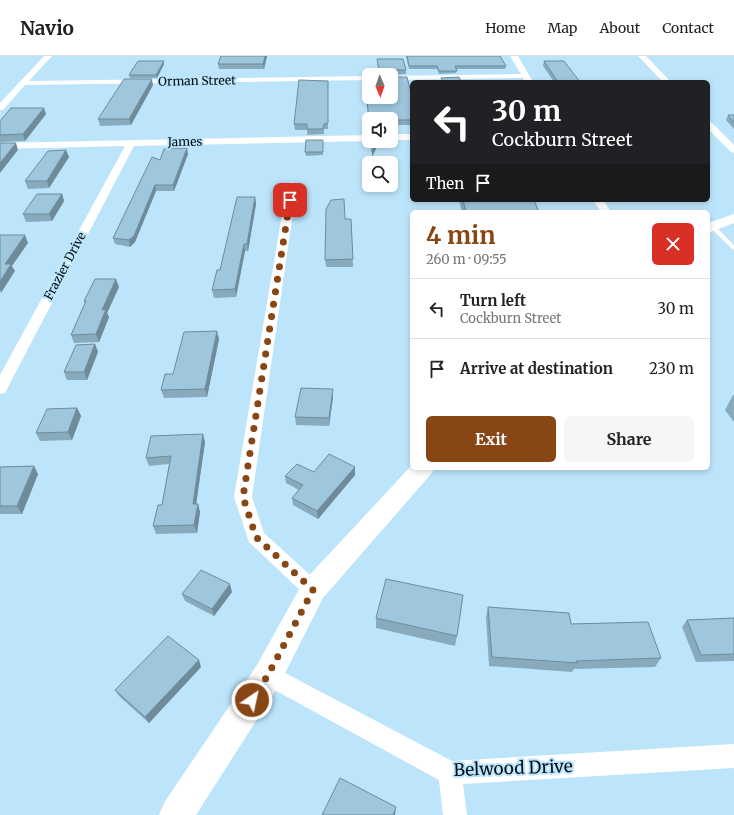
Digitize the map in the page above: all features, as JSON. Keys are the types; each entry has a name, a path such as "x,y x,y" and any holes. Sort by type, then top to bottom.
{"street":[{"path":"0,108 48,56"},
{"path":"514,56 528,79"},
{"path":"642,56 665,80"},
{"name":"Orman Street","path":"24,83 362,78"},
{"path":"398,78 528,79"},
{"path":"710,126 734,150"},
{"path":"398,137 410,137"},
{"name":"James","path":"0,146 362,138"},
{"name":"Frazier Drive","path":"0,389 131,143"},
{"path":"292,185 243,497 256,537 313,590"},
{"path":"710,227 734,218"},
{"path":"176,815 268,675 313,590 421,470"},
{"name":"Belwood Drive","path":"268,675 450,773 734,756"},
{"path":"450,773 455,815"}],"lane":[{"path":"710,227 734,248"}],"building":[{"path":"221,56 265,56 263,64 218,64"},
{"path":"407,56 500,56 506,66 455,66 457,71 439,71 437,66 409,66"},
{"path":"377,59 403,59 406,70 398,70 398,68 379,68"},
{"path":"138,61 164,61 156,75 129,75"},
{"path":"544,61 564,61 578,80 557,80"},
{"path":"398,77 407,77 410,89 410,120 398,120 398,112 368,112 367,104 398,104"},
{"path":"459,77 460,80 442,80 441,78"},
{"path":"124,79 152,79 129,119 98,119"},
{"path":"299,80 328,81 328,123 324,124 323,129 307,129 307,124 294,124"},
{"path":"11,108 44,108 23,134 0,135 0,121"},
{"path":"728,115 734,115 734,122"},
{"path":"306,140 323,140 323,152 305,152"},
{"path":"0,143 16,143 0,163"},
{"path":"187,148 173,185 155,185 134,236 129,240 113,238 152,157 160,160 164,149"},
{"path":"66,150 47,181 25,181 48,151"},
{"path":"37,194 62,194 49,214 23,214"},
{"path":"237,197 255,197 247,244 244,244 235,289 212,290 217,270 220,270"},
{"path":"344,199 345,219 351,219 353,259 325,260 326,209 331,200"},
{"path":"464,202 535,202 538,210 466,210"},
{"path":"0,235 25,235 5,264 11,264 0,282"},
{"path":"95,279 116,279 102,310 106,309 96,334 71,335 86,301 84,301"},
{"path":"217,331 205,389 161,390 165,374 173,374 184,332"},
{"path":"95,344 84,372 64,372 76,345"},
{"path":"301,388 333,389 329,418 295,417"},
{"path":"77,408 68,432 36,433 47,409"},
{"path":"203,434 193,504 198,504 194,525 153,526 158,505 162,505 171,456 146,458 151,436"},
{"path":"329,454 355,467 317,511 292,498 303,485 285,476 297,464 314,472"},
{"path":"34,466 17,506 0,506 0,467"},
{"path":"201,570 230,584 212,609 182,594"},
{"path":"386,579 463,595 457,636 376,618"},
{"path":"488,607 569,613 571,624 648,622 661,658 576,661 577,663 492,657"},
{"path":"734,618 734,654 701,655 687,620"},
{"path":"168,636 199,660 145,717 115,690"},
{"path":"340,778 396,807 393,815 322,815"}],"route":[{"path":"252,700 268,675 313,590 256,537 243,497 290,200"}]}
